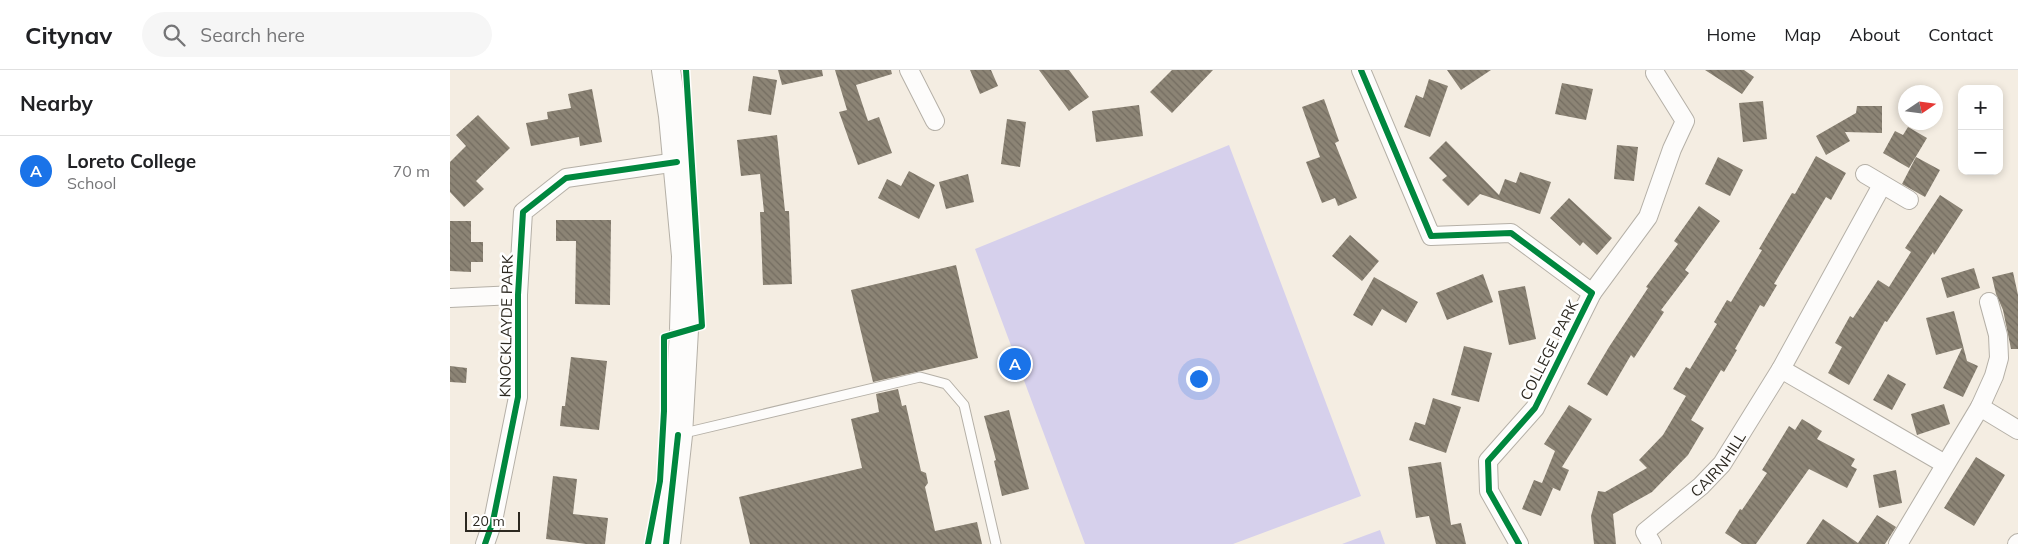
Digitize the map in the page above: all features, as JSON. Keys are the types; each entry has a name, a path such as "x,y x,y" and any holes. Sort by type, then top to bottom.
{"main road":[{"path":"666,70 686,256 678,435 666,544"}],"street":[{"path":"910,70 935,122"},
{"name":"COLLEGE PARK","path":"1361,70 1431,236 1511,233 1592,293"},
{"name":"COLLEGE PARK","path":"1519,544 1489,491 1488,461 1535,408 1592,293 1648,217 1672,149 1685,121 1655,73"},
{"name":"KNOCKLAYDE PARK","path":"485,544 493,521 518,398 518,295 523,212 566,178 677,162"},
{"path":"1864,174 1909,200"},
{"name":"CAIRNHILL","path":"1652,544 1645,532 1701,486 1722,464 1780,369 1882,185"},
{"name":"KNOCKLAYDE PARK","path":"450,298 518,295"},
{"path":"1898,544 1980,407 1994,376 1999,358 1998,335 1989,302"},
{"path":"1780,369 1945,464"},
{"path":"1980,407 2018,430"}],"lane":[{"path":"678,435 920,377 946,384 964,405 996,544"}],"shaded area":[{"path":"1229,145 1361,496 1233,544 1085,544 975,249"},
{"path":"1380,530 1385,544 1342,544"}],"building":[{"path":"778,70 822,70 823,76 782,85"},
{"path":"835,70 891,70 892,74 856,85 868,121 879,117 892,153 858,165 839,112 847,110"},
{"path":"970,70 991,70 998,86 980,94"},
{"path":"1039,70 1069,70 1089,97 1069,111"},
{"path":"1172,70 1213,70 1172,113 1150,92"},
{"path":"1447,70 1491,70 1461,90"},
{"path":"1705,70 1744,70 1754,77 1742,94"},
{"path":"753,76 777,80 771,115 748,111"},
{"path":"1429,79 1448,86 1430,137 1404,127 1416,95 1423,98"},
{"path":"1562,83 1593,89 1586,120 1555,114"},
{"path":"592,89 602,142 580,146 579,137 531,146 526,123 548,119 547,112 571,108 568,94"},
{"path":"1324,99 1339,141 1335,143 1357,198 1338,206 1335,198 1322,203 1306,162 1320,157 1302,107"},
{"path":"1763,101 1767,139 1743,142 1739,103"},
{"path":"1139,105 1143,136 1096,142 1092,111"},
{"path":"1857,106 1882,106 1882,133 1845,132 1850,141 1826,155 1816,136 1856,113"},
{"path":"478,115 510,148 476,181 484,189 464,207 450,192 450,162 466,146 456,135"},
{"path":"1007,119 1026,122 1020,167 1001,164"},
{"path":"1906,130 1913,130 1927,138 1909,168 1883,153 1895,131 1903,135"},
{"path":"777,135 785,211 789,211 792,284 763,285 760,212 764,212 760,174 741,176 737,140"},
{"path":"1446,141 1499,195 1505,179 1516,183 1520,172 1551,182 1540,214 1480,194 1468,206 1442,180 1447,176 1429,158"},
{"path":"1617,145 1638,147 1634,181 1614,179"},
{"path":"1816,156 1846,173 1831,200 1826,197 1774,284 1777,285 1764,307 1760,305 1724,372 1721,370 1691,420 1704,428 1688,455 1652,492 1613,514 1616,544 1594,544 1591,516 1598,491 1605,492 1647,468 1639,460 1663,435 1686,396 1673,389 1686,367 1690,369 1717,324 1714,322 1727,300 1731,302 1762,250 1759,249 1792,193 1795,194"},
{"path":"1718,157 1743,170 1730,196 1705,184"},
{"path":"1916,157 1940,170 1925,197 1902,184"},
{"path":"909,171 935,185 919,219 878,198 887,179 901,186"},
{"path":"968,174 974,202 946,209 939,182"},
{"path":"1940,195 1963,210 1887,322 1885,321 1849,385 1828,373 1842,347 1835,343 1850,316 1853,318 1878,280 1889,287 1911,252 1905,248"},
{"path":"1569,198 1612,238 1597,255 1583,242 1580,246 1550,218"},
{"path":"1699,206 1720,221 1685,270 1689,273 1661,310 1664,312 1634,358 1631,355 1607,396 1587,384 1648,288 1646,287 1678,244 1674,241"},
{"path":"556,220 611,220 610,305 575,304 576,241 556,241"},
{"path":"450,221 471,221 471,242 483,242 483,262 471,262 471,272 450,271"},
{"path":"1350,235 1379,261 1362,281 1332,256"},
{"path":"956,265 978,358 873,382 851,290"},
{"path":"1974,268 1980,288 1947,298 1941,278"},
{"path":"2013,272 2018,295 2018,349 2011,349 2003,310 1996,294 1992,277"},
{"path":"1483,274 1493,302 1447,320 1436,293"},
{"path":"1374,277 1418,302 1406,323 1382,309 1372,326 1353,315"},
{"path":"1525,286 1536,339 1509,345 1498,291"},
{"path":"1954,311 1967,361 1978,366 1963,397 1943,388 1962,348 1936,355 1926,318"},
{"path":"1464,346 1492,353 1479,402 1451,395"},
{"path":"571,357 607,361 599,430 560,426 562,406 565,406"},
{"path":"450,366 467,368 466,383 450,382"},
{"path":"1888,374 1906,384 1892,410 1873,400"},
{"path":"898,389 902,406 906,405 921,471 926,473 928,483 925,487 935,531 977,522 982,544 750,544 739,497 862,468 851,419 879,412 876,394"},
{"path":"1433,398 1461,407 1446,453 1409,440 1415,422 1425,425"},
{"path":"1944,404 1950,424 1917,435 1911,414"},
{"path":"1569,405 1592,419 1562,467 1569,470 1560,491 1549,486 1553,488 1541,516 1522,509 1534,480 1542,483 1555,451 1544,444"},
{"path":"1009,410 1029,489 1002,496 994,461 996,460 984,416"},
{"path":"1802,419 1822,431 1817,439 1855,459 1851,466 1857,469 1847,488 1809,469 1756,544 1742,544 1725,533 1767,473 1762,470 1789,426 1795,430"},
{"path":"1976,457 2005,475 1974,526 1944,508"},
{"path":"1441,462 1451,525 1461,523 1466,544 1436,544 1429,516 1416,518 1408,467"},
{"path":"1896,470 1902,503 1879,508 1873,475"},
{"path":"553,476 577,479 573,514 608,518 605,544 586,544 546,539"},
{"path":"1877,515 1896,527 1885,544 1806,544 1823,519 1858,543"}],"cycle path":[{"path":"648,544 660,481 664,411 664,337 702,326 686,70"},
{"path":"1361,70 1431,236 1511,233 1592,293 1535,408 1488,461 1489,491 1519,544"},
{"path":"485,544 493,521 518,397 518,295 523,212 566,178 677,162"},
{"path":"666,544 678,435"}],"place":[{"name":"Loreto College","path":"1015,364"}]}
